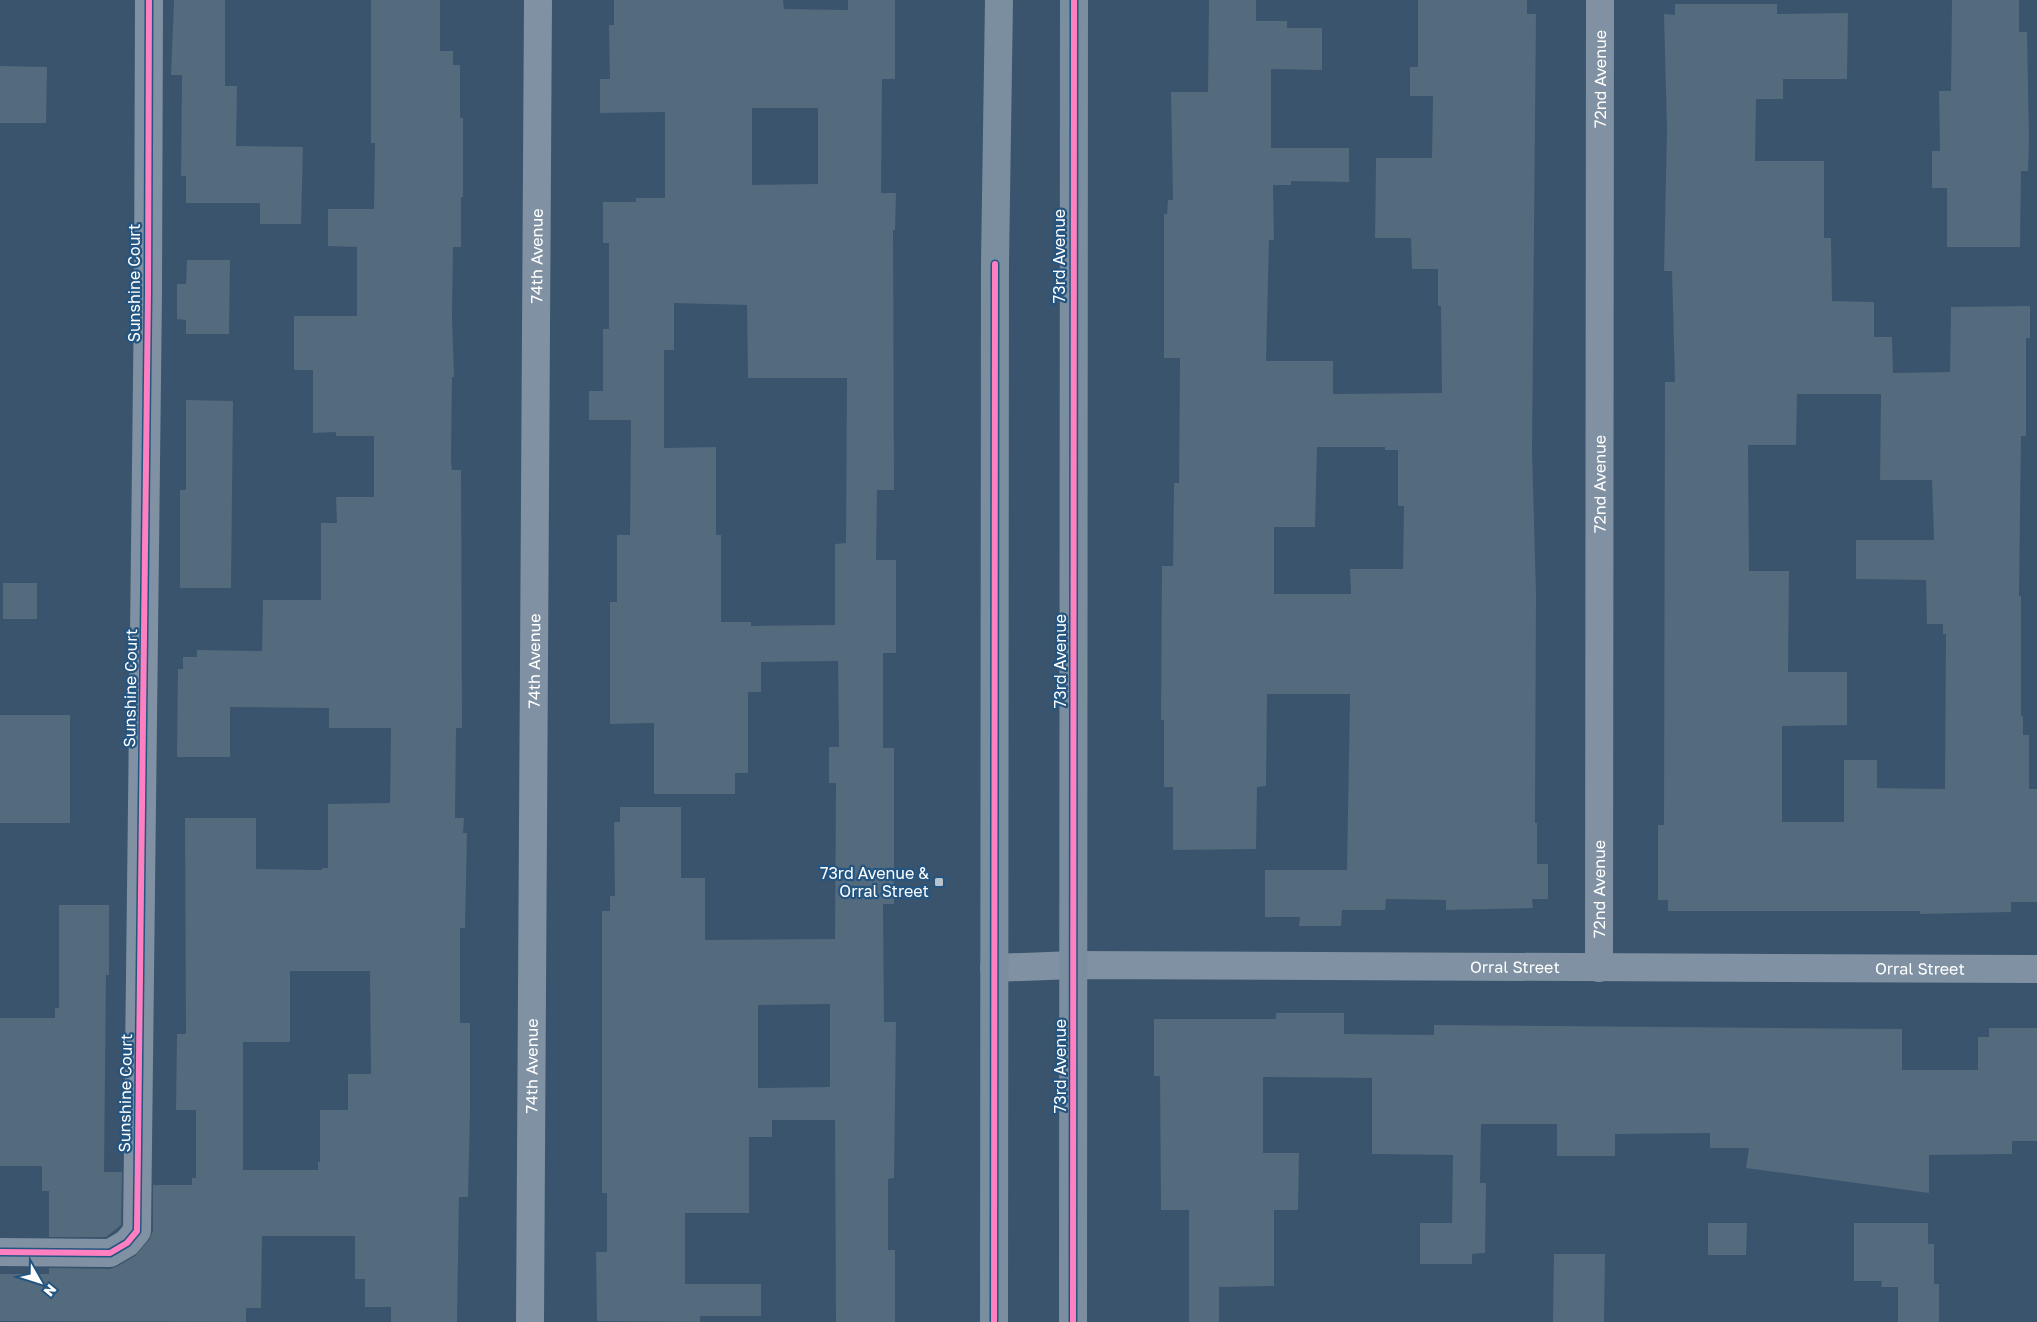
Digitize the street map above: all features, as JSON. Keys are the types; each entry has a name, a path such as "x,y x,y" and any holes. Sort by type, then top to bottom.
{"main road":[{"path":"994,1322 995,284 999,0"},
{"name":"73rd Avenue","path":"1073,1322 1074,0"}],"street":[{"name":"Sunshine Court","path":"0,1252 110,1253 128,1243 137,1230 148,293 149,0"},
{"name":"74th Avenue","path":"530,1322 538,0"},
{"name":"72nd Avenue","path":"1599,968 1600,0"},
{"name":"Orral Street","path":"994,968 1074,965 2037,969"}],"building":[{"path":"174,0 225,0 225,86 237,86 236,146 303,147 301,224 260,224 260,203 186,203 186,176 181,176 182,75 171,75"},
{"path":"371,0 440,0 440,51 453,51 453,65 460,65 460,118 463,118 461,247 453,247 452,316 454,377 452,377 451,461 452,470 461,470 462,728 456,728 455,818 464,818 463,833 467,833 465,928 460,928 460,1023 470,1023 470,1113 468,1197 459,1197 457,1322 391,1322 391,1307 365,1307 365,1279 355,1279 355,1236 262,1236 261,1308 246,1308 246,1322 0,1321 0,1274 49,1274 49,1268 110,1269 118,1266 135,1256 149,1240 153,1231 153,1185 192,1185 192,1178 196,1178 196,1110 176,1110 177,1034 186,1034 185,818 256,818 256,869 322,870 322,868 328,868 328,804 390,803 391,728 329,728 329,708 230,707 230,757 177,757 178,669 183,669 183,657 197,657 197,650 262,651 263,600 321,600 321,523 337,523 336,497 374,497 374,436 336,436 336,432 313,433 313,370 294,370 294,316 357,316 357,247 328,246 328,209 374,209 375,143 371,143","holes":["290,971 370,971 371,1074 348,1074 348,1110 320,1110 320,1162 318,1162 318,1170 243,1170 243,1042 290,1042"]},
{"path":"614,0 783,0 784,9 848,10 848,0 895,0 895,79 882,79 881,193 896,193 895,230 893,230 894,490 877,490 876,560 896,560 896,653 883,653 883,748 894,748 894,904 883,904 884,1022 896,1022 894,1178 888,1179 888,1250 895,1250 895,1322 836,1322 835,1120 772,1120 772,1137 749,1137 749,1213 685,1213 685,1284 761,1284 761,1316 700,1316 700,1322 597,1321 596,1252 607,1252 607,1193 602,1193 602,911 610,911 610,896 615,896 614,822 620,822 620,807 681,807 681,878 705,878 705,940 835,939 836,783 829,783 829,747 839,747 838,661 761,662 761,692 748,692 748,773 735,773 735,794 654,794 654,723 610,724 610,602 617,602 617,535 630,535 631,420 589,420 589,391 603,391 603,329 609,329 609,243 603,243 603,202 636,202 636,198 665,198 665,112 600,113 600,79 610,79 609,25 614,25","holes":["752,108 818,108 818,184 752,185","674,303 747,305 748,378 847,378 846,543 835,544 835,625 751,626 751,622 721,622 721,535 716,535 716,447 664,448 664,350 674,350","830,1004 830,1087 758,1088 758,1005"]},
{"path":"1209,0 1256,0 1256,21 1287,21 1287,28 1322,28 1322,70 1271,69 1271,148 1349,148 1349,182 1291,181 1291,185 1273,185 1274,240 1269,240 1266,361 1333,361 1333,394 1442,393 1441,306 1438,306 1438,269 1412,269 1411,238 1375,238 1376,158 1432,158 1433,96 1410,96 1410,67 1418,67 1418,0 1527,0 1527,14 1536,14 1532,450 1536,594 1535,823 1537,823 1537,864 1548,864 1548,899 1532,899 1533,908 1446,910 1446,900 1386,899 1385,910 1342,910 1341,926 1299,926 1300,917 1265,917 1265,870 1347,870 1350,694 1267,694 1266,786 1257,787 1256,849 1173,850 1173,787 1164,787 1164,720 1161,720 1162,566 1173,566 1174,483 1179,483 1180,358 1164,358 1164,214 1167,214 1168,200 1173,200 1171,92 1208,92","holes":["1317,447 1385,447 1385,450 1398,450 1398,506 1404,506 1403,569 1350,569 1351,594 1274,594 1274,527 1315,527"]},
{"path":"1952,0 2019,0 2019,32 2027,32 2029,141 2028,171 2021,171 2020,247 1947,247 1947,188 1932,188 1932,151 1940,151 1939,91 1951,91"},
{"path":"1675,4 1777,4 1777,14 1848,13 1847,79 1783,79 1783,99 1756,99 1755,161 1824,161 1824,238 1831,238 1832,301 1874,302 1874,337 1892,337 1893,373 1950,372 1951,307 2030,306 2030,338 2026,338 2026,436 2021,436 2019,596 2021,596 2021,716 2023,716 2023,735 2029,735 2029,789 2037,789 2037,902 2011,902 2011,912 1920,914 1920,911 1668,911 1668,900 1658,900 1658,825 1664,825 1665,382 1675,382 1672,271 1664,271 1667,129 1664,14 1675,15","holes":["1797,394 1881,394 1880,480 1932,480 1934,540 1856,540 1856,579 1926,580 1927,624 1943,624 1943,634 1946,634 1945,789 1877,788 1877,760 1844,760 1844,822 1782,822 1782,726 1847,725 1847,672 1788,672 1789,571 1749,571 1748,445 1796,445"]},
{"path":"0,66 47,67 46,123 0,123"},
{"path":"187,260 230,260 229,334 186,334 186,320 177,319 177,284 186,284"},
{"path":"186,400 233,401 231,588 180,588 180,490 186,490"},
{"path":"3,583 37,583 37,619 3,619"},
{"path":"0,715 70,715 70,823 0,823"},
{"path":"59,905 109,905 109,975 106,975 104,1172 122,1172 121,1225 106,1237 49,1237 49,1191 42,1191 42,1166 0,1166 0,1018 55,1018 55,1008 59,1008"},
{"path":"1276,1013 1344,1013 1344,1034 1434,1035 1434,1025 1902,1029 1902,1070 1978,1070 1978,1037 1989,1037 1989,1028 2037,1028 2037,1141 2012,1141 2012,1154 1929,1155 1929,1193 1746,1168 1749,1148 1710,1148 1710,1133 1615,1134 1615,1156 1557,1156 1557,1124 1481,1124 1480,1183 1486,1183 1485,1253 1472,1254 1472,1264 1420,1264 1420,1223 1452,1223 1453,1155 1372,1154 1372,1078 1263,1077 1263,1153 1299,1153 1298,1210 1274,1210 1274,1286 1219,1287 1219,1322 1189,1322 1189,1210 1161,1210 1160,1076 1154,1076 1154,1019 1276,1019"},
{"path":"1708,1223 1747,1223 1746,1255 1708,1255"},
{"path":"1854,1223 1928,1223 1928,1244 1934,1244 1934,1284 1939,1284 1939,1322 1898,1322 1898,1287 1881,1287 1882,1281 1854,1281"},
{"path":"1554,1254 1605,1254 1604,1322 1553,1322"}],"cycle path":[{"path":"0,1252 110,1253 127,1243 137,1231 148,293 149,0"},
{"path":"1073,1322 1074,0"},
{"path":"994,1322 995,264"}],"place":[{"name":"73rd Avenue & Orral Street","path":"939,882"}]}
